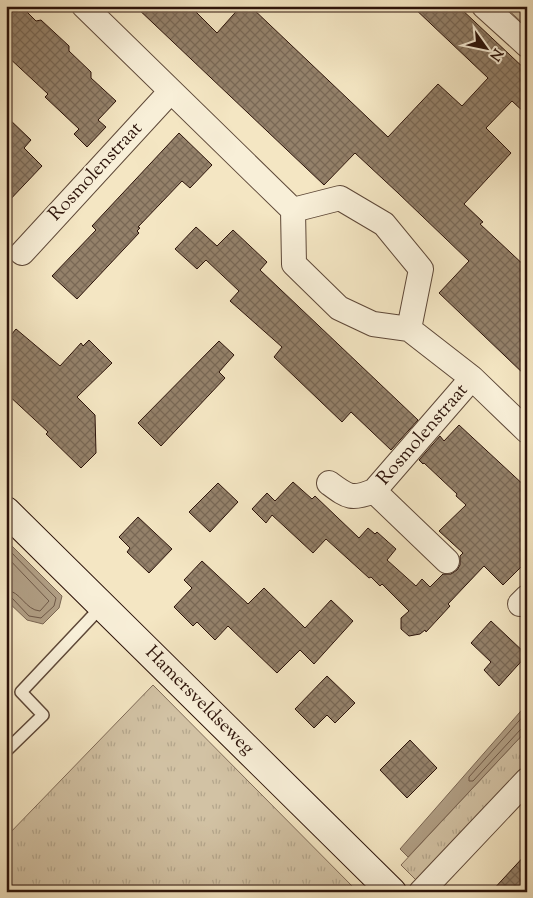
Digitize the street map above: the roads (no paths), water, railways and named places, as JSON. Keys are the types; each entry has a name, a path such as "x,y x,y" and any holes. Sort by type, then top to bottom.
{"street":[{"path":"84,6 293,210 340,198 384,224 422,269 409,329"},
{"path":"484,6 527,45"},
{"name":"Rosmolenstraat","path":"22,254 171,91"},
{"name":"Rosmolenstraat","path":"293,210 294,264 339,308 373,324 409,329 472,378 527,431"},
{"name":"Rosmolenstraat","path":"329,483 347,497 359,497 374,491 472,378"},
{"name":"Rosmolenstraat","path":"374,491 447,561"},
{"name":"Hamersveldseweg","path":"6,511 392,892"},
{"path":"421,892 527,780"}],"lane":[{"path":"6,751 42,715 21,692 102,606"}],"water":[{"path":"6,540 62,596 59,608 43,624 27,620 6,600"},
{"path":"527,704 527,730 408,857 400,849"}]}
